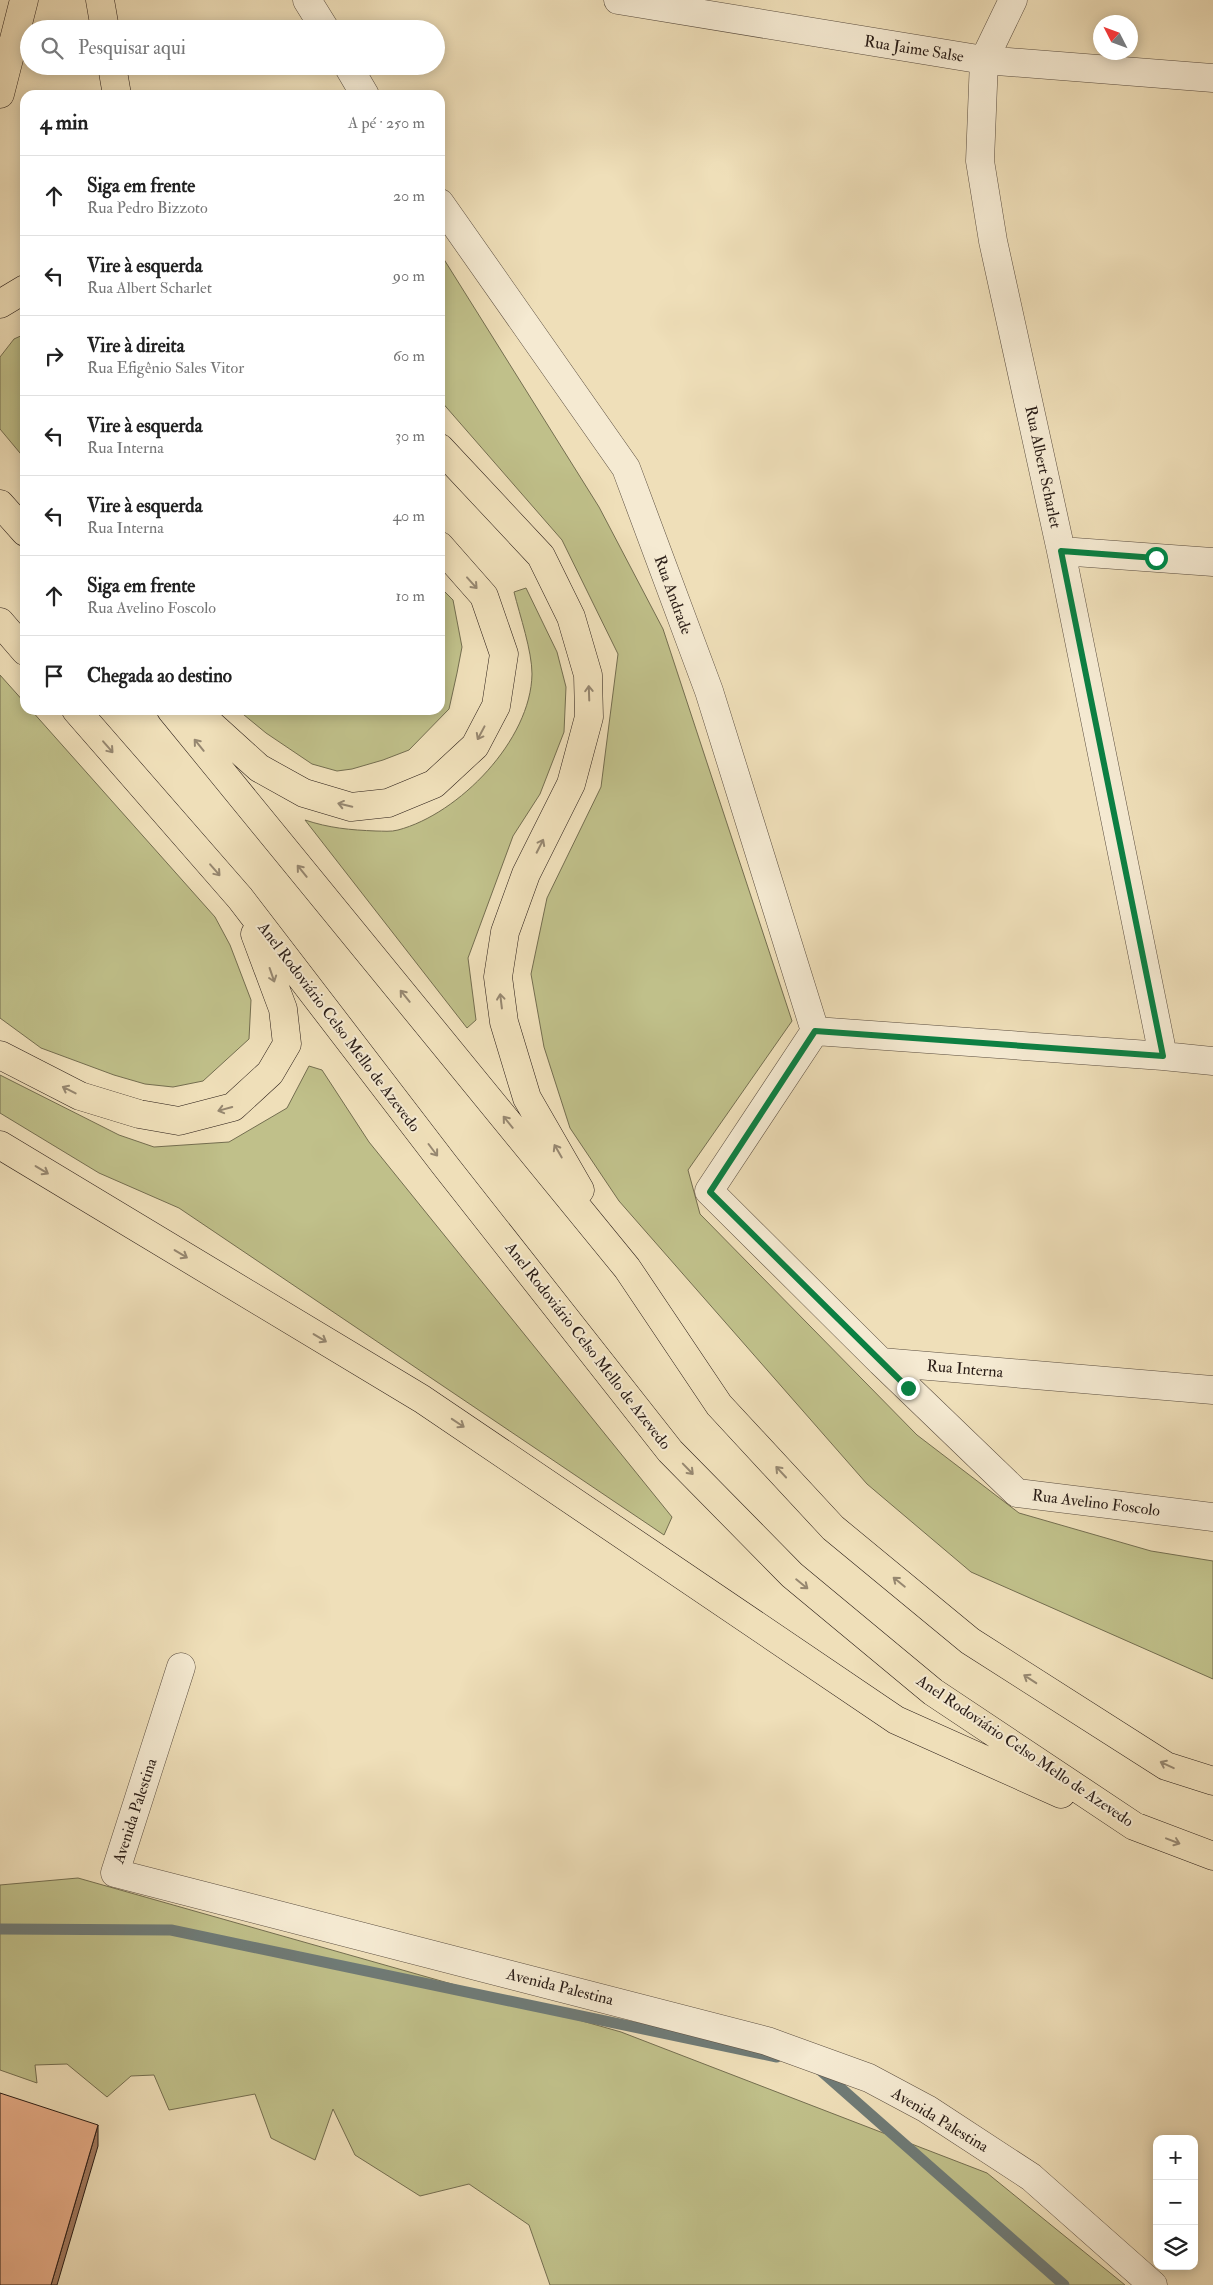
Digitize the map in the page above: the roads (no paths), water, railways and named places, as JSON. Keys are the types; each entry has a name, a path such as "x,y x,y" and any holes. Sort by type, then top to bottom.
{"highway":[{"path":"0,94 24,0"},
{"path":"100,0 103,20"},
{"path":"114,75 116,90"},
{"path":"0,304 20,293"},
{"path":"445,453 541,556 571,617 588,675 589,717 571,784 526,874 505,932 498,977 504,1022 527,1098 627,1268 719,1405 833,1528 970,1641 1166,1766 1213,1781"},
{"path":"0,504 20,526"},
{"path":"201,715 259,768 304,793 351,807 388,803 434,784 474,746 496,706 504,654 484,596 445,552"},
{"path":"0,622 20,645"},
{"name":"Anel Rodoviário Celso Mello de Azevedo","path":"80,715 240,898 444,1164 670,1450 792,1576 933,1692 1134,1826 1213,1856"},
{"path":"175,715 627,1268"},
{"path":"0,1055 80,1096 139,1114 179,1121 233,1106 270,1073 286,1044 283,1009 269,967 240,898"},
{"path":"0,1145 422,1399 896,1720 1134,1826"}],"street":[{"path":"308,0 320,20"},
{"name":"Rua Jaime Salse","path":"618,0 984,60 1213,78"},
{"name":"Rua Albert Scharlet","path":"1013,0 984,60 980,161 993,241 1061,551 1163,1056"},
{"path":"353,75 362,90"},
{"name":"Rua Andrade","path":"445,210 626,468 709,691 815,1031"},
{"path":"1061,551 1213,562"},
{"path":"881,1362 710,1192 815,1031 1213,1061"},
{"name":"Rua Interna","path":"881,1362 1213,1390"},
{"name":"Rua Avelino Foscolo","path":"881,1362 1017,1493 1213,1517"},
{"name":"Avenida Palestina","path":"181,1667 115,1873 768,2041 870,2078 927,2109 1032,2177 1153,2285"}],"waterway":[{"path":"0,1929 171,1930 777,2057"},
{"path":"819,2069 1064,2285"}]}
